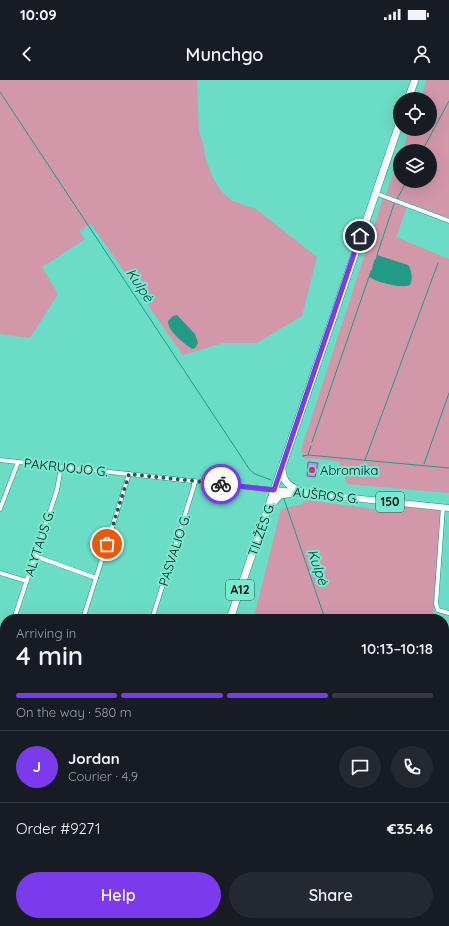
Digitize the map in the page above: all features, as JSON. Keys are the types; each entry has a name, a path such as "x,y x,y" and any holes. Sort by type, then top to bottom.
{"highway":[{"path":"411,92 415,80"},
{"name":"TILŽĖS G.","path":"232,614 395,136"},
{"path":"282,469 283,478 286,484 301,492"},
{"path":"269,508 280,495 301,492"}],"main road":[{"name":"AUŠROS G.","path":"274,490 446,508"}],"street":[{"path":"375,193 449,221"},
{"name":"PAKRUOJO G.","path":"0,460 274,490"},
{"path":"0,509 18,462"},
{"name":"ALYTAUS G.","path":"16,614 57,490 61,467"},
{"path":"85,614 129,474"},
{"name":"PASVALIO G.","path":"154,614 190,501 194,482"},
{"path":"446,508 436,604 437,609 440,612 449,613"},
{"path":"35,556 96,578"},
{"path":"0,573 26,581"}],"shaded area":[{"path":"0,80 197,80 199,133 203,143 206,160 213,178 221,191 231,200 256,209 317,257 302,316 257,343 223,343 183,355 91,224 79,231 85,239 42,267 58,294 30,338 0,334"},
{"path":"427,80 449,80 449,218 386,194 393,175 393,188 437,188 437,144 405,144 407,136 437,136 437,92 423,92"},
{"path":"383,198 407,207 396,237 449,259 449,493 347,484 339,461 303,458 301,450"},
{"path":"307,500 395,512 404,512 405,506 442,509 433,614 255,614 281,509 302,504"}],"water":[{"path":"377,255 408,265 412,275 410,285 401,286 389,284 369,277"},
{"path":"177,315 195,334 198,343 195,348 192,349 173,333 168,321 173,316"}],"building":[{"name":"Abromika","path":"308,462 318,463 315,477 307,476"}],"waterway":[{"name":"Kulpė","path":"0,92 250,470 255,474 271,480"},
{"path":"426,144 449,101"},
{"path":"397,199 403,188"},
{"path":"377,255 394,204"},
{"path":"373,266 375,260"},
{"path":"365,460 438,263"},
{"path":"312,442 371,271"},
{"path":"424,464 449,393"},
{"path":"303,456 308,455 311,446"},
{"path":"308,455 449,468"},
{"name":"Kulpė","path":"284,499 323,614"}],"way so far":[{"path":"107,544 129,474 221,484"}],"place":[{"name":"Abromika","path":"312,470"}],"route":[{"path":"221,484 274,490 360,236"}]}
